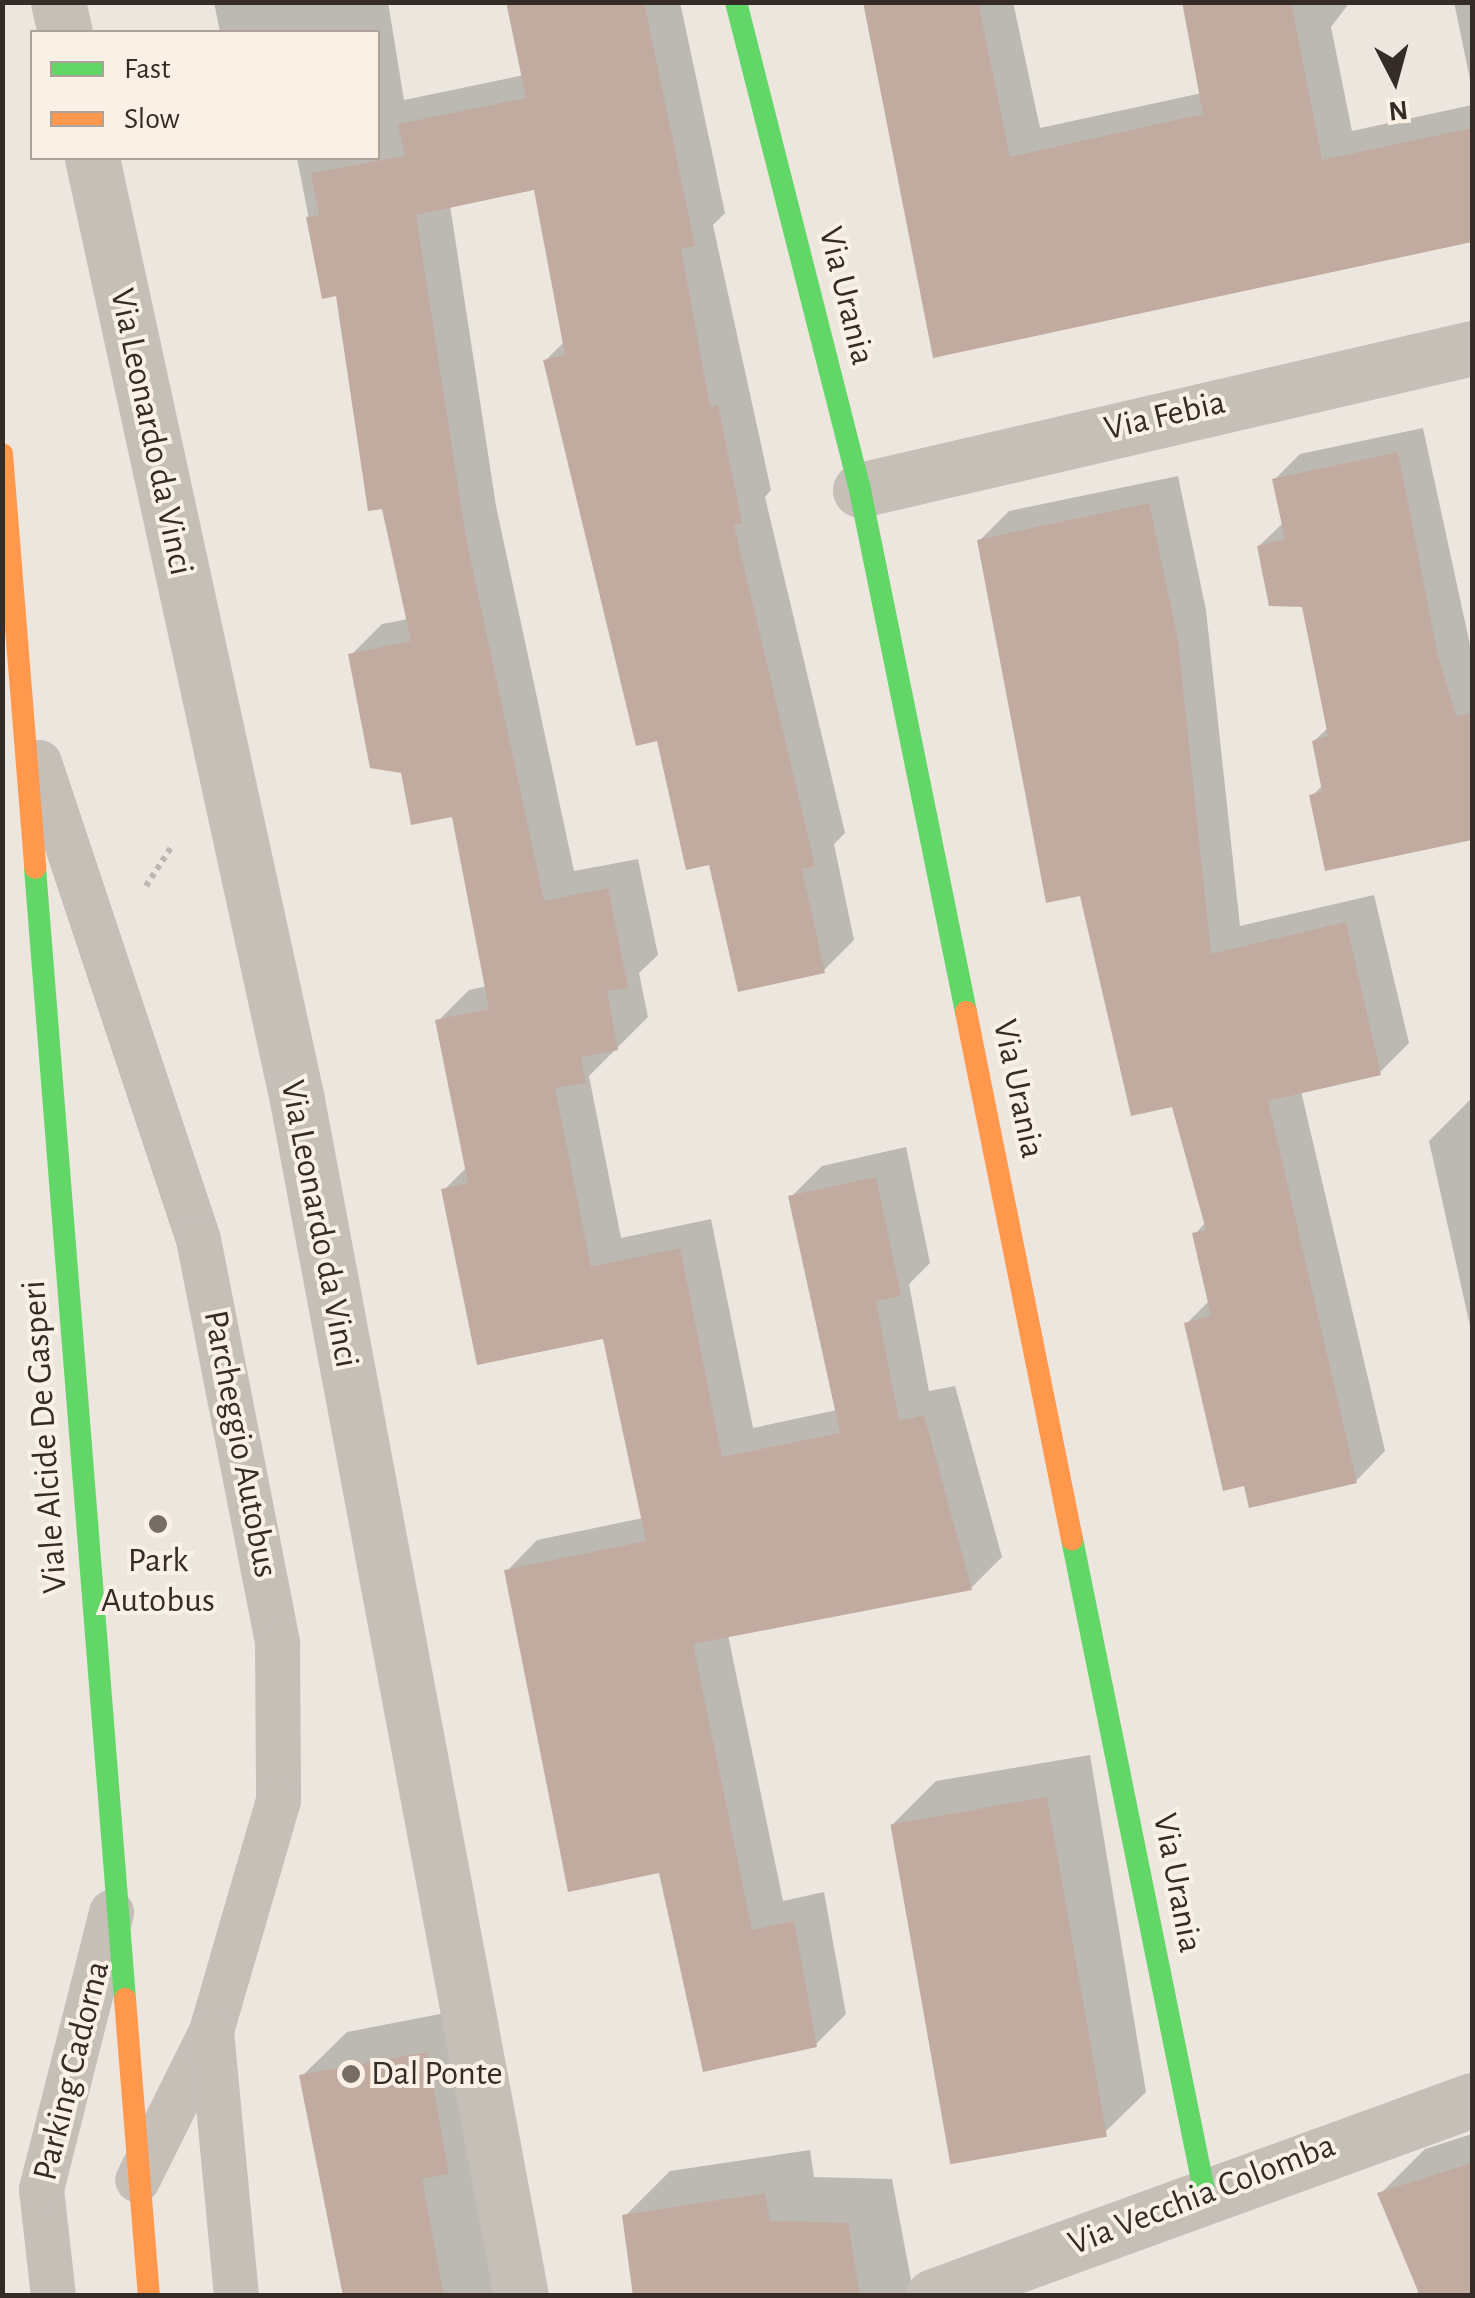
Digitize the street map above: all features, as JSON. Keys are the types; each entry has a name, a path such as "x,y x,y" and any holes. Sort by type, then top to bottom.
{"street":[{"path":"58,2 64,30"},
{"name":"Via Urania","path":"736,2 860,490 1205,2195"},
{"name":"Via Leonardo da Vinci","path":"92,160 298,1100 409,1715 521,2296"},
{"name":"Via Febia","path":"860,490 1472,348"},
{"name":"Viale Alcide De Gasperi","path":"2,454 112,1908 149,2296"},
{"name":"Via Vecchia Colomba","path":"933,2296 1472,2100"}],"lane":[{"name":"Parcheggio Autobus","path":"21,710 198,1239 277,1642 278,1800 211,2031 137,2180"},
{"name":"Parking Cadorna","path":"53,2296 41,2189 112,1908"},
{"path":"211,2031 236,2296"}],"path":[{"path":"100,937 177,837"}],"building":[{"path":"506,2 644,2 695,246 681,248 710,407 718,405 742,523 734,525 815,866 802,869 825,973 738,992 709,865 686,870 657,741 636,746 543,360 565,355 534,190 416,215 466,538 544,901 608,888 628,988 607,991 618,1050 581,1057 586,1083 555,1088 591,1267 680,1248 722,1457 840,1433 788,1196 876,1177 901,1296 876,1301 899,1421 924,1415 972,1590 693,1644 752,1930 794,1921 817,2047 703,2072 659,1873 568,1892 504,1570 646,1541 603,1339 477,1365 441,1189 468,1183 435,1020 489,1009 452,817 411,825 401,773 370,768 348,654 411,641 382,509 368,511 336,296 322,299 306,217 319,215 311,173 405,156 398,124 526,98"},
{"path":"863,2 978,2 1010,157 1203,114 1182,2 1291,2 1322,160 1472,128 1472,242 933,358"},
{"path":"1398,452 1438,656 1456,716 1472,713 1472,840 1325,871 1309,795 1322,791 1312,741 1328,736 1302,607 1269,606 1257,546 1285,539 1272,479"},
{"path":"1149,503 1178,640 1211,954 1346,922 1381,1075 1268,1101 1357,1483 1249,1508 1244,1486 1223,1491 1184,1323 1211,1316 1192,1233 1206,1230 1172,1107 1131,1116 1080,896 1046,903 977,540"},
{"path":"1047,1797 1107,2137 950,2164 890,1825"},
{"path":"427,2052 449,2174 422,2179 444,2296 343,2296 299,2075"},
{"path":"1472,2163 1472,2296 1420,2296 1377,2193"},
{"path":"765,2193 770,2221 848,2223 860,2296 633,2296 622,2215"}],"traffic: fast":[{"path":"736,2 860,490 966,1012"},
{"path":"35,868 125,1999"},
{"path":"1072,1539 1205,2195"}],"traffic: slow":[{"path":"2,454 35,868"},
{"path":"966,1012 1072,1539"},
{"path":"125,1999 149,2296"}],"place":[{"name":"Park Autobus","path":"158,1524"},
{"name":"Dal Ponte","path":"351,2074"}]}
